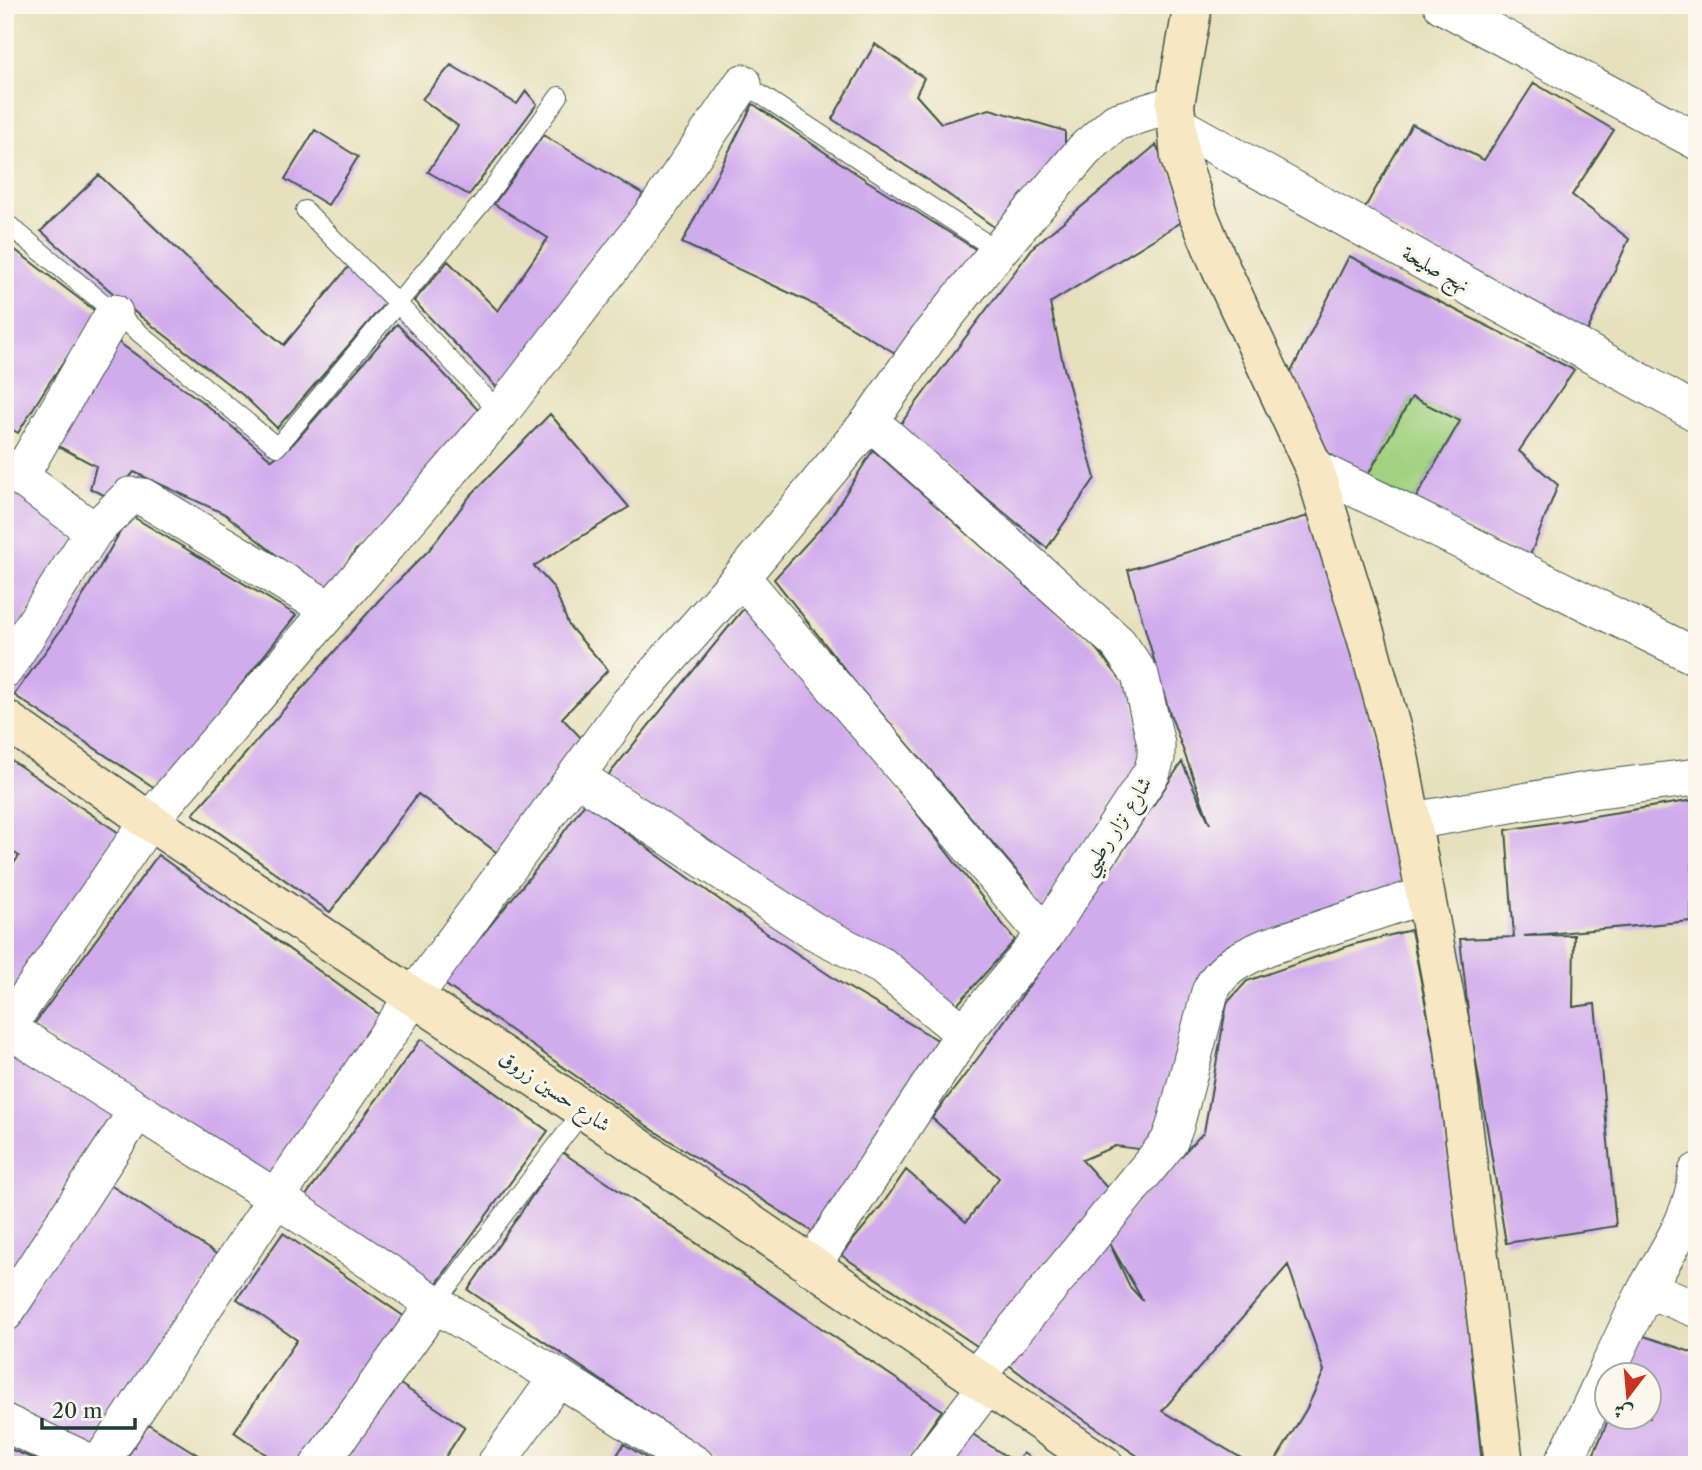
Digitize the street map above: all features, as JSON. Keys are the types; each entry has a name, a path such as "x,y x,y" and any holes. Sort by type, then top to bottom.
{"street":[{"path":"1193,5 1175,114 1180,158 1199,216 1314,468 1367,640 1399,756 1413,821 1453,1040 1504,1465"},
{"path":"1442,5 1697,141"},
{"path":"696,1465 558,1377 435,1304 276,1198 6,1029 149,821 500,413 657,208 743,83"},
{"path":"5,1423 97,1465 414,996 627,706 741,577 870,421 928,338 1085,149 1116,122 1175,114"},
{"name":"نهج صليحة","path":"1175,114 1697,413"},
{"path":"94,531 12,471 114,313"},
{"name":"شارع نزار رطيبي","path":"811,1267 964,1033 1045,935 1152,772 1156,758 1156,744 1140,675 1118,643 870,421"},
{"path":"1314,468 1697,657"},
{"path":"5,669 94,531 130,496 144,497 329,609"},
{"path":"741,577 1045,935"},
{"name":"شارع حسين زروق","path":"5,719 149,821 584,1110 1104,1465"},
{"path":"576,776 812,930 882,966 964,1033"},
{"path":"1413,821 1592,790 1697,777"},
{"path":"926,1465 981,1382 1168,1142 1175,1126 1214,983 1244,957 1267,947 1425,895"},
{"path":"5,1313 137,1111"},
{"path":"1562,1465 1647,1289 1683,1226 1691,1206 1697,1172"},
{"path":"1647,1289 1697,1310"},
{"path":"319,1465 435,1304"},
{"path":"495,1465 558,1377"}],"lane":[{"path":"743,83 998,251"},
{"path":"10,226 277,447 481,204 559,96"},
{"path":"305,210 500,413"},
{"path":"435,1304 584,1110"}],"green space":[{"path":"1412,397 1460,421 1413,503 1366,478"}],"building":[{"path":"875,44 924,78 916,95 941,123 990,109 1065,131 1065,157 1004,234 925,178 832,119"},
{"path":"451,65 517,104 526,91 537,104 469,195 428,172 458,126 422,99"},
{"path":"1534,83 1614,130 1572,195 1629,239 1586,334 1363,211 1412,124 1484,160"},
{"path":"753,104 980,252 907,360 807,301 682,243"},
{"path":"315,130 358,157 328,205 285,179"},
{"path":"543,135 643,194 623,228 501,392 414,301 448,261 498,311 548,238 494,204"},
{"path":"1156,145 1193,215 1050,303 1064,368 1095,478 1047,548 899,426 1034,246"},
{"path":"99,175 234,303 284,345 350,265 386,302 277,428 244,396 136,313 41,231"},
{"path":"14,249 98,313 18,433 5,425 5,264"},
{"path":"1349,256 1574,370 1519,451 1558,485 1529,558 1413,503 1460,421 1412,397 1366,478 1323,449 1288,378"},
{"path":"397,324 480,412 395,518 356,550 325,594 225,514 134,472 111,498 90,489 96,466 54,444 88,395 118,342 201,401 272,460 293,444"},
{"path":"550,414 629,507 534,566 554,588 569,626 608,670 562,718 588,745 503,857 418,794 330,912 193,814 379,600 429,550 470,496"},
{"path":"873,450 1093,645 1133,694 1143,760 1041,910 1028,884 858,686 774,579 830,518"},
{"path":"5,484 78,538 5,647"},
{"path":"1321,512 1410,888 1235,945 1161,1152 1115,1146 1082,1160 1110,1191 983,1350 841,1255 882,1205 906,1170 966,1222 999,1178 932,1118 981,1054 1100,885 1182,762 1210,824 1168,708 1128,570"},
{"path":"130,515 296,615 158,790 14,695 73,613"},
{"path":"744,608 828,699 1015,940 956,1006 776,895 607,777"},
{"path":"5,756 122,835 5,1009 5,876 19,856 5,847"},
{"path":"1694,800 1691,921 1524,936 1574,935 1573,1007 1595,1004 1616,1226 1506,1243 1469,1019 1460,939 1514,937 1506,830"},
{"path":"585,803 759,928 841,983 946,1045 816,1234 653,1130 443,983 542,862"},
{"path":"158,855 390,1022 276,1186 32,1027"},
{"path":"1411,930 1435,1053 1482,1465 1273,1465 1307,1408 1324,1371 1288,1265 1162,1411 1253,1465 1151,1465 1052,1398 1005,1362 1145,1193 1204,1132 1227,1003 1247,981 1351,945","holes":["1109,1242 1143,1301 1130,1287"]},
{"path":"421,1039 548,1131 429,1294 302,1201"},
{"path":"13,1049 117,1112 5,1296 5,1062"},
{"path":"562,1152 942,1410 904,1465 726,1465 468,1290"},
{"path":"104,1181 221,1257 91,1457 5,1401 5,1333"},
{"path":"283,1233 405,1317 302,1465 281,1465 234,1432 297,1340 237,1299"},
{"path":"1641,1335 1697,1354 1697,1465 1589,1465 1603,1432 1664,1432 1664,1362 1630,1362"},
{"path":"397,1382 465,1427 440,1465 360,1465 347,1456"},
{"path":"148,1424 206,1460 203,1465 132,1465 125,1461"},
{"path":"971,1433 1016,1463 1023,1453 1041,1465 950,1465"},
{"path":"624,1444 657,1465 611,1465"},
{"path":"5,1447 49,1465 5,1465"}]}
